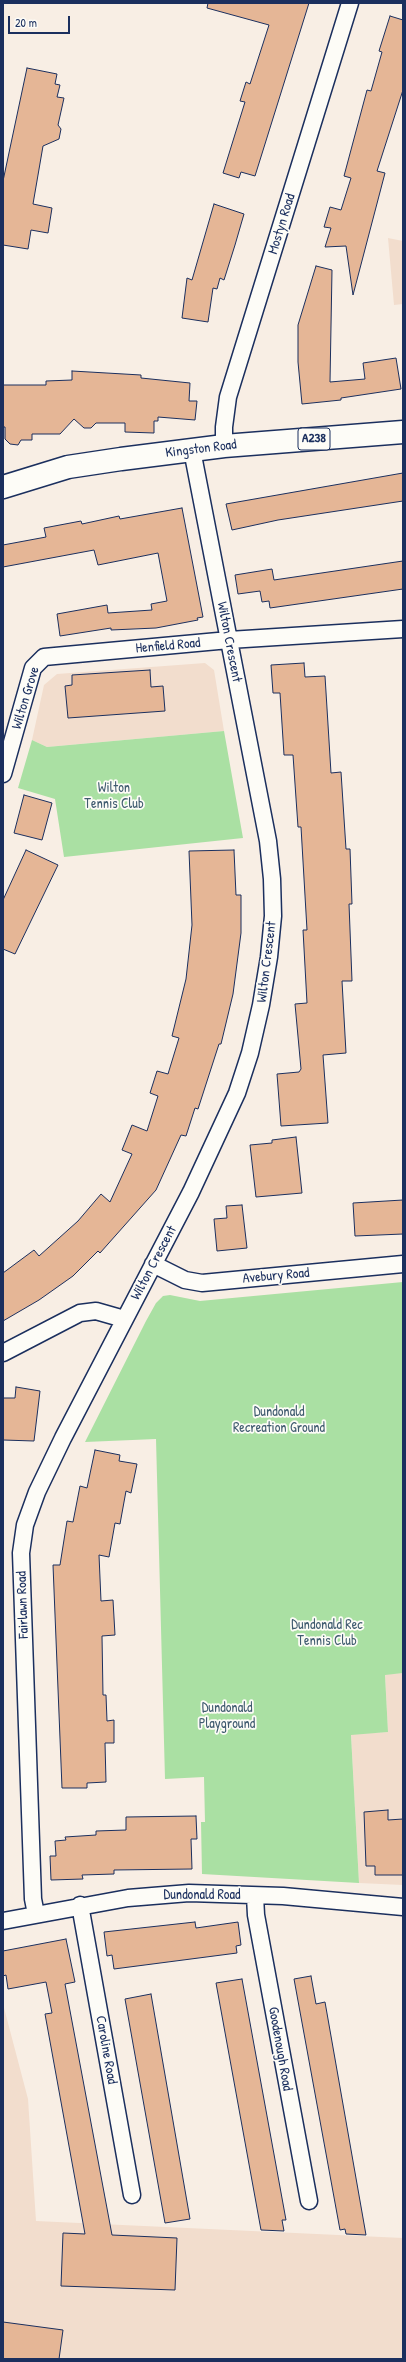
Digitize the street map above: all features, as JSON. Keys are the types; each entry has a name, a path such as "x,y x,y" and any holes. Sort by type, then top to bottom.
{"main road":[{"name":"Kingston Road","path":"3,487 68,467 224,446 403,432"}],"street":[{"name":"Mostyn Road","path":"224,446 224,427 228,397 350,3"},
{"name":"Wilton Crescent","path":"124,1319 200,1172 237,1093 258,1019 269,958 273,909 268,841 192,450"},
{"name":"Henfield Road","path":"53,655 229,640 403,629"},
{"name":"Wilton Grove","path":"3,774 33,668 41,659 53,655"},
{"name":"Avebury Road","path":"153,1264 185,1280 202,1283 403,1264"},
{"path":"3,1353 80,1313 96,1311 124,1319"},
{"name":"Fairlawn Road","path":"36,1914 34,1899 21,1553 25,1525 37,1492 124,1319"},
{"name":"Dundonald Road","path":"3,1921 80,1905 159,1895 218,1894 403,1906"},
{"name":"Goodenough Road","path":"256,1896 257,1922 309,2201"},
{"name":"Caroline Road","path":"80,1905 132,2195"}],"shaded area":[{"path":"388,238 403,241 403,304 394,305"},
{"path":"205,663 214,670 224,731 47,747 32,740 44,685 57,674"},
{"path":"403,1673 403,1885 359,1883 351,1734 388,1732 385,1674"},
{"path":"3,2004 28,2099 36,2221 403,2238 403,2359 3,2359"}],"green space":[{"name":"Wilton Tennis Club","path":"224,731 243,838 64,857 55,799 18,788 32,740 47,747"},
{"name":"Dundonald Recreation Ground","path":"403,1282 403,1673 385,1675 388,1732 351,1735 359,1883 202,1874 201,1822 205,1822 204,1777 165,1779 156,1439 85,1442 146,1321 156,1303 163,1296 170,1295 200,1301"}],"building":[{"path":"208,3 309,3 255,176 241,172 239,178 223,173 245,102 240,101 246,82 250,84 269,25 207,8"},
{"path":"390,16 403,20 403,90 377,171 385,173 353,295 346,246 325,247 331,228 324,227 330,207 341,210 351,178 344,176 367,90 371,91 382,52 379,51"},
{"path":"27,68 57,74 55,84 60,85 57,97 64,98 58,125 61,129 59,139 43,146 33,204 52,208 48,233 31,230 28,249 3,245 3,181"},
{"path":"214,204 244,214 224,280 220,278 217,289 213,288 208,322 182,318 187,278 192,280"},
{"path":"316,266 332,270 330,382 365,379 363,363 396,358 401,389 341,398 341,400 302,404 298,362 298,325"},
{"path":"72,371 141,375 141,378 190,383 189,401 197,401 195,420 158,417 158,421 154,421 154,433 125,432 125,423 96,423 91,428 84,428 74,419 60,434 32,434 32,440 21,440 18,445 10,444 5,439 5,427 3,427 3,385 46,385 46,381 72,380"},
{"path":"403,473 403,501 278,520 232,530 226,504"},
{"path":"182,508 203,617 197,618 198,620 156,628 111,630 111,628 60,636 57,614 107,605 108,613 152,610 151,604 167,601 158,553 98,565 94,550 3,567 3,545 46,537 44,528 81,521 82,524 119,516 120,519"},
{"path":"403,561 403,589 270,608 269,601 262,602 260,591 238,594 235,575 272,569 274,580"},
{"path":"304,663 305,677 325,676 331,773 341,772 346,849 350,849 352,904 349,904 352,981 342,981 346,1053 323,1055 328,1123 281,1126 277,1074 299,1072 301,1069 295,1004 307,1003 303,930 307,930 301,827 298,827 293,755 284,755 280,693 273,693 271,665"},
{"path":"150,670 151,687 163,686 165,711 68,718 65,686 72,685 72,675"},
{"path":"24,795 52,803 42,840 14,833"},
{"path":"26,850 58,865 15,954 3,949 3,900"},
{"path":"234,850 236,895 241,895 241,933 233,994 221,1044 219,1044 198,1109 195,1108 186,1136 181,1135 156,1190 100,1253 98,1251 73,1276 39,1300 3,1321 3,1273 34,1250 39,1256 78,1221 101,1194 110,1202 132,1154 122,1150 132,1125 147,1131 158,1096 150,1093 157,1071 168,1074 179,1038 172,1036 186,979 192,925 189,851"},
{"path":"296,1137 302,1193 256,1197 250,1145 272,1143 272,1140"},
{"path":"403,1200 403,1234 355,1236 353,1203"},
{"path":"242,1205 247,1248 217,1251 214,1219 227,1218 226,1206"},
{"path":"16,1387 40,1391 34,1441 3,1440 3,1398 15,1398"},
{"path":"95,1450 120,1455 119,1461 137,1464 131,1493 126,1491 120,1524 115,1523 109,1557 99,1555 101,1601 113,1600 115,1635 102,1636 103,1695 106,1695 107,1721 114,1720 114,1743 105,1743 106,1782 87,1783 87,1788 62,1788 53,1565 60,1565 67,1521 73,1522 80,1486 87,1488"},
{"path":"388,1810 388,1820 403,1819 403,1875 375,1875 375,1866 366,1866 364,1812"},
{"path":"196,1816 197,1839 191,1839 192,1869 114,1870 114,1874 82,1875 83,1879 51,1880 50,1856 56,1856 55,1841 66,1840 65,1837 96,1835 96,1831 126,1830 126,1817"},
{"path":"195,1922 196,1928 238,1922 241,1945 236,1946 237,1953 114,1969 112,1955 107,1956 104,1932"},
{"path":"66,1939 75,1982 65,1984 112,2235 177,2238 175,2290 61,2286 63,2233 85,2234 45,2014 52,2013 46,1982 8,1989 6,1975 3,1976 3,1951"},
{"path":"311,1976 316,2004 325,2002 366,2235 346,2234 345,2229 340,2230 294,1979"},
{"path":"242,1979 286,2220 282,2220 284,2231 261,2230 216,1983"},
{"path":"151,1994 190,2219 165,2223 125,1999"},
{"path":"3,2322 63,2330 59,2359 3,2359"}],"park label":[{"name":"Dundonald Rec Tennis Club","path":"327,1634"},
{"name":"Dundonald Playground","path":"227,1716"}]}
